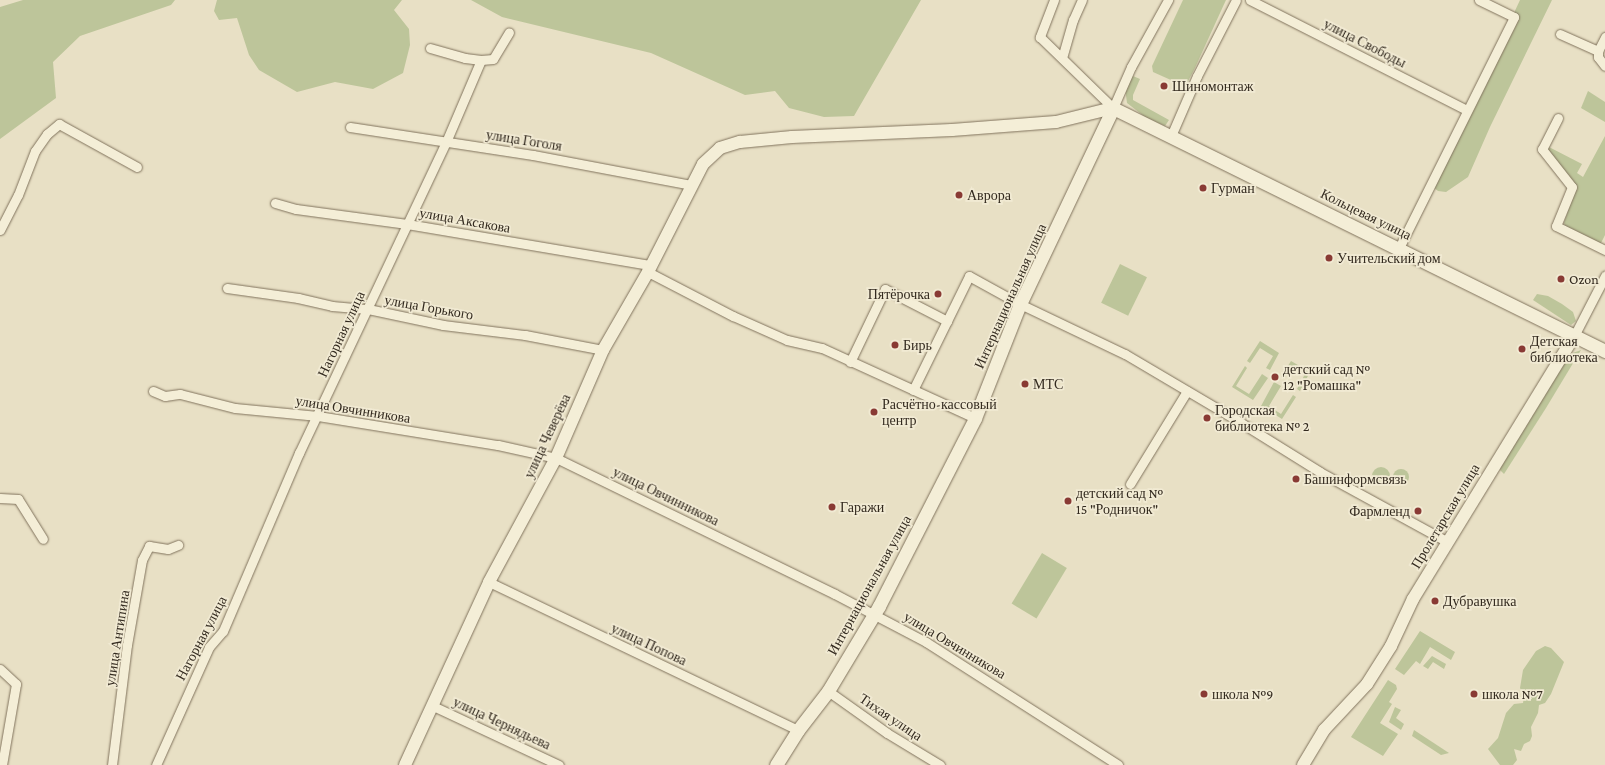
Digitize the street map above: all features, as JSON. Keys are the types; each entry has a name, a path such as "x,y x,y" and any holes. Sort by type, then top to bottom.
{"main road":[{"name":"Кольцевая улица","path":"1113,108 1605,351"},
{"name":"Интернациональная улица","path":"776,765 798,730 828,691 874,614 975,418 1020,304 1113,108"}],"street":[{"path":"1054,0 1040,37 1113,108"},
{"path":"1062,58 1073,20 1082,0"},
{"name":"Интернациональная улица","path":"1113,108 1131,67 1168,0"},
{"path":"1171,136 1197,76 1236,0"},
{"name":"улица Свободы","path":"1250,0 1467,110"},
{"path":"1399,248 1467,110 1475,100 1514,17 1480,0"},
{"path":"430,48 465,58 481,60 493,59 509,32"},
{"path":"1560,34 1598,51"},
{"path":"1605,37 1598,51 1598,57 1605,66"},
{"name":"Нагорная улица","path":"156,765 210,647 223,631 299,453 318,416 446,142 481,60"},
{"name":"улица Чеверёва","path":"405,765 434,706 489,582 556,458 603,350 649,269 703,164 720,148 740,142 1056,122 1113,108"},
{"path":"1558,118 1542,150 1572,187 1556,226 1605,250"},
{"path":"0,230 18,195 35,151 47,134 59,124 137,167"},
{"name":"улица Гоголя","path":"350,127 671,179 692,185"},
{"name":"улица Аксакова","path":"275,202 296,209 407,224 649,269 733,316 788,340 822,348 975,418"},
{"path":"912,390 969,276 1020,304 1125,354 1320,472 1448,542"},
{"name":"Пролетарская улица","path":"1303,765 1324,730 1367,684 1391,646 1413,599 1574,336 1605,276"},
{"name":"улица Горького","path":"227,288 298,298 332,306 368,309 443,325 525,335 603,350"},
{"path":"850,362 885,289 947,321"},
{"name":"улица Овчинникова","path":"153,391 165,396 180,394 235,408 318,416 498,445 556,458 874,614 995,684 1118,765"},
{"path":"1130,484 1187,391"},
{"path":"0,498 18,499 42,539"},
{"name":"улица Антипина","path":"112,765 127,645 142,560 149,546 168,549 178,545"},
{"name":"улица Попова","path":"489,582 798,730"},
{"path":"0,669 16,684 2,765"},
{"name":"Тихая улица","path":"828,691 887,733 940,765"},
{"name":"улица Чернядьева","path":"434,706 559,765"}],"green space":[{"path":"23,0 175,0 171,5 80,36 53,62 56,98 0,139 0,7"},
{"path":"217,0 402,0 394,10 409,29 410,45 403,73 373,89 335,82 297,92 259,70 249,55 237,18 219,20 214,11"},
{"path":"471,0 921,0 854,116 824,117 789,108 775,91 745,95 651,53 502,17"},
{"path":"1183,0 1226,0 1194,70 1187,83 1182,85 1153,72 1152,66"},
{"path":"1520,0 1552,0 1490,127 1468,177 1446,192 1438,191 1433,187"},
{"path":"1133,76 1140,79 1133,95 1133,100 1169,120 1165,126 1145,117 1127,103 1125,88"},
{"path":"1588,91 1605,102 1605,122 1581,108"},
{"path":"1605,136 1605,235 1599,247 1565,227 1564,222 1577,186 1559,171 1552,160 1547,146 1582,164 1577,173 1583,177"},
{"path":"1120,264 1147,277 1128,316 1101,303"},
{"path":"1537,294 1548,296 1562,304 1573,312 1576,321 1571,325 1533,300"},
{"path":"1260,341 1279,353 1270,370 1266,368 1273,356 1260,348 1250,363 1247,361"},
{"path":"1581,350 1504,474 1500,470 1501,465 1562,365 1570,354"},
{"path":"1291,361 1310,372 1300,391 1297,389 1305,374 1292,366 1284,379 1281,377"},
{"path":"1245,366 1247,368 1236,386 1249,394 1262,374 1268,378 1253,400 1232,387"},
{"path":"1274,382 1281,386 1269,406 1281,414 1293,395 1296,397 1282,419 1261,406"},
{"path":"1381,467 1387,470 1390,476 1387,482 1381,485 1375,482 1372,476 1375,470"},
{"path":"1401,469 1408,474 1409,477 1404,484 1401,485 1394,480 1393,477 1398,470"},
{"path":"1042,553 1067,568 1036,619 1012,604"},
{"path":"1420,631 1455,652 1451,660 1430,647 1420,664 1416,661 1404,675 1395,669"},
{"path":"1545,646 1551,648 1564,662 1551,694 1545,703 1539,705 1538,713 1531,727 1532,736 1530,741 1524,744 1521,751 1514,749 1517,760 1513,765 1500,765 1488,749 1498,738 1506,713 1514,704 1523,703 1524,696 1520,688 1523,670 1536,651"},
{"path":"1432,656 1446,664 1444,669 1433,662 1428,669 1423,666"},
{"path":"1388,680 1396,685 1397,689 1389,702 1392,704 1380,723 1398,734 1383,756 1351,737"},
{"path":"1395,707 1401,710 1396,718 1404,724 1401,730 1389,722"},
{"path":"1414,730 1449,753 1441,755 1412,736"}],"place":[{"name":"Шиномонтаж","path":"1164,86"},
{"name":"Гурман","path":"1203,188"},
{"name":"Аврора","path":"959,195"},
{"name":"Учительский дом","path":"1329,258"},
{"name":"Ozon","path":"1561,279"},
{"name":"Пятёрочка","path":"938,294"},
{"name":"Бирь","path":"895,345"},
{"name":"Детская библиотека","path":"1522,349"},
{"name":"детский сад № 12 \"Ромашка\"","path":"1275,377"},
{"name":"МТС","path":"1025,384"},
{"name":"Расчётно-кассовый центр","path":"874,412"},
{"name":"Городская библиотека № 2","path":"1207,418"},
{"name":"Башинформсвязь","path":"1296,479"},
{"name":"детский сад № 15 \"Родничок\"","path":"1068,501"},
{"name":"Гаражи","path":"832,507"},
{"name":"Фармленд","path":"1418,511"},
{"name":"Дубравушка","path":"1435,601"},
{"name":"школа №9","path":"1204,694"},
{"name":"школа №7","path":"1474,694"}]}
